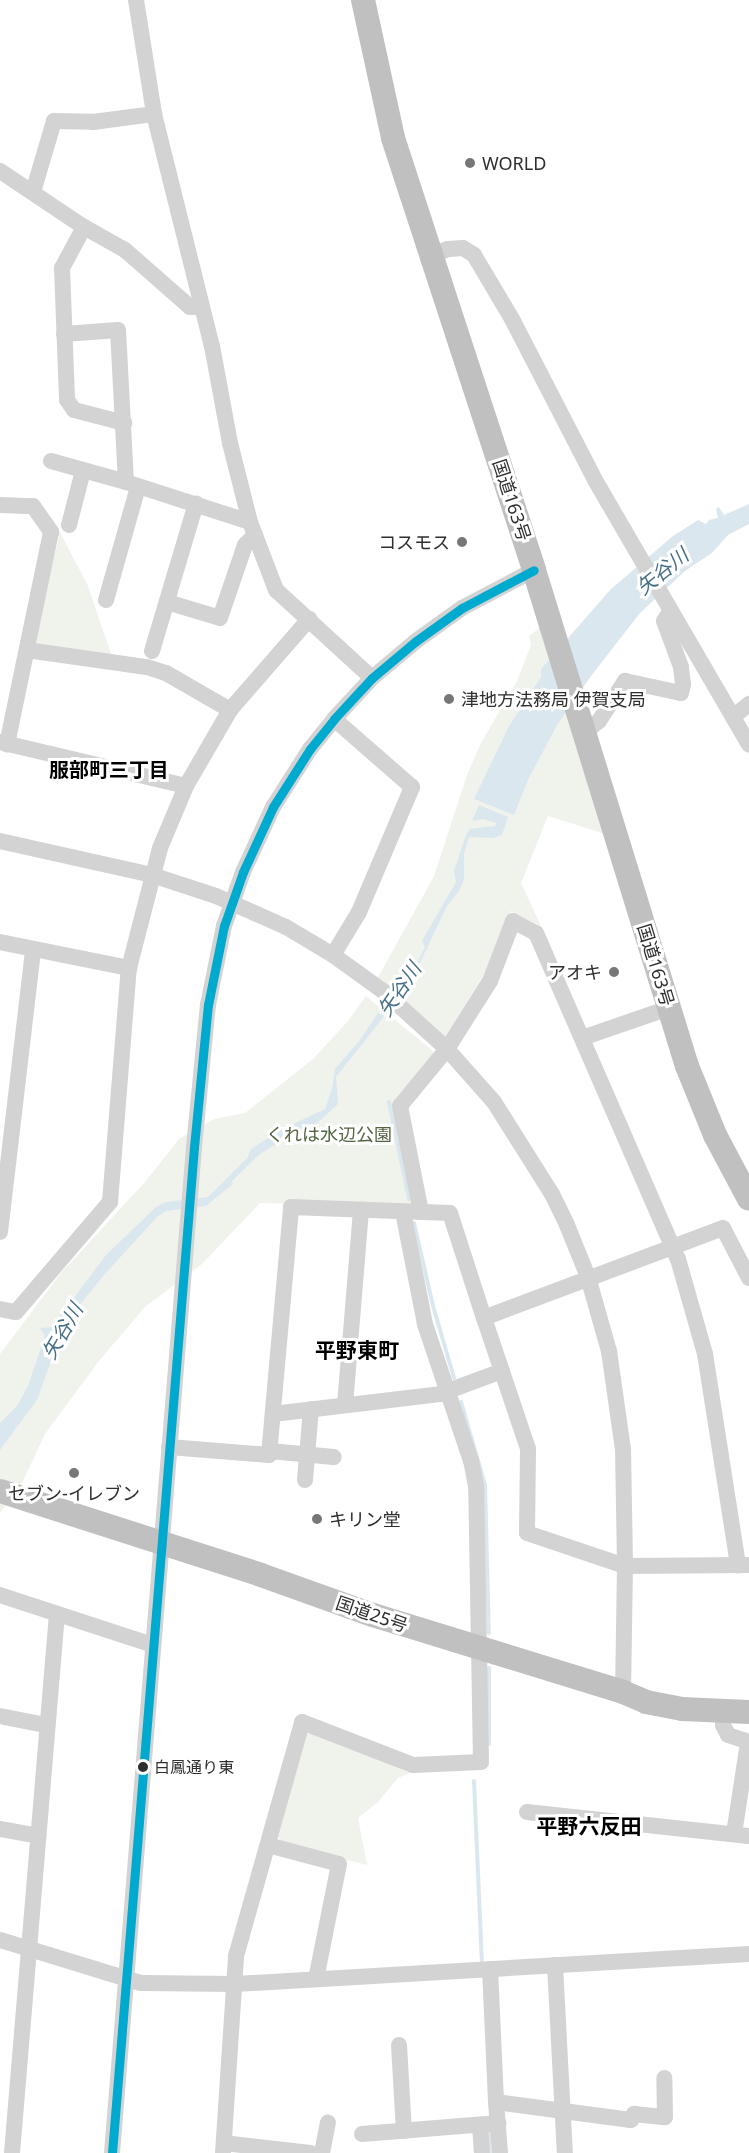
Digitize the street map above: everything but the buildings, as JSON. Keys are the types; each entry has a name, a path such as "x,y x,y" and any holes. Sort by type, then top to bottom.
{"highway":[{"name":"国道163号","path":"363,0 393,138 534,570 687,1066 715,1135 749,1199"},
{"name":"国道25号","path":"2,1492 478,1649 623,1692 646,1702 682,1709 723,1713 749,1712"}],"street":[{"path":"136,0 154,114 202,307 230,443 253,528 276,590 372,678"},
{"path":"33,192 54,121 93,122 154,114"},
{"path":"0,171 84,227 124,250 189,308 202,307"},
{"path":"84,227 62,268 67,400 74,410 124,423"},
{"path":"433,255 448,249 463,248 474,255 512,319 595,480 749,745"},
{"path":"64,334 118,330 124,423 132,484 106,600"},
{"path":"51,461 196,503 253,528"},
{"path":"69,525 83,471"},
{"path":"152,651 196,503"},
{"path":"0,505 33,506 51,532 27,650 3,743 186,786"},
{"path":"167,602 220,618 253,528"},
{"path":"112,2153 194,1147 208,1005 231,902 253,846 273,807 334,719 372,678 462,608 534,570"},
{"path":"584,730 599,721 626,681 681,693 683,684 681,667 664,621 669,609"},
{"path":"0,1309 16,1312 110,1202 129,968 160,848 186,786 230,710 309,619"},
{"path":"27,650 166,673 230,710"},
{"path":"733,717 749,704"},
{"path":"333,955 359,912 412,786 334,719"},
{"path":"0,841 152,875 231,902 286,927 333,955 383,991 443,1045 507,1120 552,1194 588,1277 604,1328 620,1417 625,1566 623,1692"},
{"path":"170,1447 269,1455 291,1207 403,1212 450,1213 528,1449 527,1533 625,1566 743,1565 705,1354 672,1246 536,933 513,921 490,981 400,1106 421,1212"},
{"path":"0,942 129,968"},
{"path":"1,1223 33,950"},
{"path":"582,1038 669,1008"},
{"path":"345,1405 361,1210"},
{"path":"310,2153 223,2148 236,1956 302,1722 413,1766 481,1762 476,1486 471,1461 425,1324 403,1212"},
{"path":"484,1318 723,1228 749,1278"},
{"path":"273,1414 449,1392 502,1371"},
{"path":"305,1480 311,1409"},
{"path":"270,1451 334,1457"},
{"path":"0,1595 153,1645"},
{"path":"12,2153 57,1614"},
{"path":"527,1812 742,1835 748,1742 728,1735 723,1725 723,1713"},
{"path":"0,1716 46,1725"},
{"path":"0,1829 38,1836"},
{"path":"268,1845 339,1864 316,1979"},
{"path":"0,1940 141,1983 235,1984 749,1954"},
{"path":"555,1965 565,2153"},
{"path":"485,1970 500,2153"},
{"path":"399,2045 404,2131"},
{"path":"496,2102 564,2113 631,2120 634,2114 665,2117 664,2078"},
{"path":"322,2153 328,2123"},
{"path":"362,2134 499,2123"},
{"path":"480,2125 482,2153"}],"green space":[{"path":"60,532 88,586 112,657 40,646 35,640"},
{"path":"542,626 605,834 548,816 521,883 541,926 511,911 484,974 444,1039 376,981 434,876 467,775 481,743 517,681 531,645 529,636"},
{"name":"くれは水辺公園","path":"366,996 433,1051 433,1057 393,1104 412,1202 408,1206 260,1203 202,1264 145,1307 99,1361 45,1434 23,1481 0,1513 0,1354 61,1273 145,1182 179,1139 214,1119 245,1113 313,1059 348,1021"},
{"path":"312,1732 410,1773 398,1778 378,1802 358,1818 367,1865 282,1843 277,1835 305,1735"}],"water":[{"name":"矢谷川","path":"749,504 749,524 728,535 712,553 685,571 640,613 591,676 557,725 528,780 514,815 474,799 509,726 541,677 541,669 611,589 673,536 698,520 706,524 709,520 718,518 716,509 719,507 724,515"},
{"name":"矢谷川","path":"479,805 508,817 502,835 493,838 469,837 464,854 464,879 459,891 447,906 418,967 411,969 382,1019 336,1077 338,1104 314,1126 299,1130 260,1154 232,1181 233,1184 206,1206 166,1211 158,1216 104,1275 65,1323 37,1400 0,1450 0,1423 17,1406 28,1386 45,1336 40,1328 52,1327 106,1255 156,1207 166,1202 208,1197 248,1157 250,1150 278,1131 325,1109 332,1089 335,1069 360,1040 410,965 417,963 425,947 422,941 456,882 454,871 466,835 470,829 495,826 496,823 483,819 472,821"}],"waterway":[{"path":"389,1102 409,1199"},
{"path":"414,1223 433,1306 454,1378"},
{"path":"461,1402 485,1485 489,1633"},
{"path":"489,1668 489,1744"},
{"path":"474,1781 482,1966"},
{"path":"489,2129 490,2153"}],"transit line":[{"path":"112,2153 194,1147 208,1005 224,926 243,872 273,807 310,749 334,719 372,678 416,641 462,608 534,570"}],"place":[{"name":"WORLD","path":"470,163"},
{"name":"コスモス","path":"462,542"},
{"name":"津地方法務局 伊賀支局","path":"449,699"},
{"name":"アオキ","path":"614,972"},
{"name":"セブン-イレブン","path":"74,1473"},
{"name":"キリン堂","path":"317,1519"},
{"name":"白鳳通り東","path":"143,1767"}],"district":[{"name":"服部町三丁目","path":"109,769"},
{"name":"平野東町","path":"357,1350"},
{"name":"平野六反田","path":"589,1826"}]}
